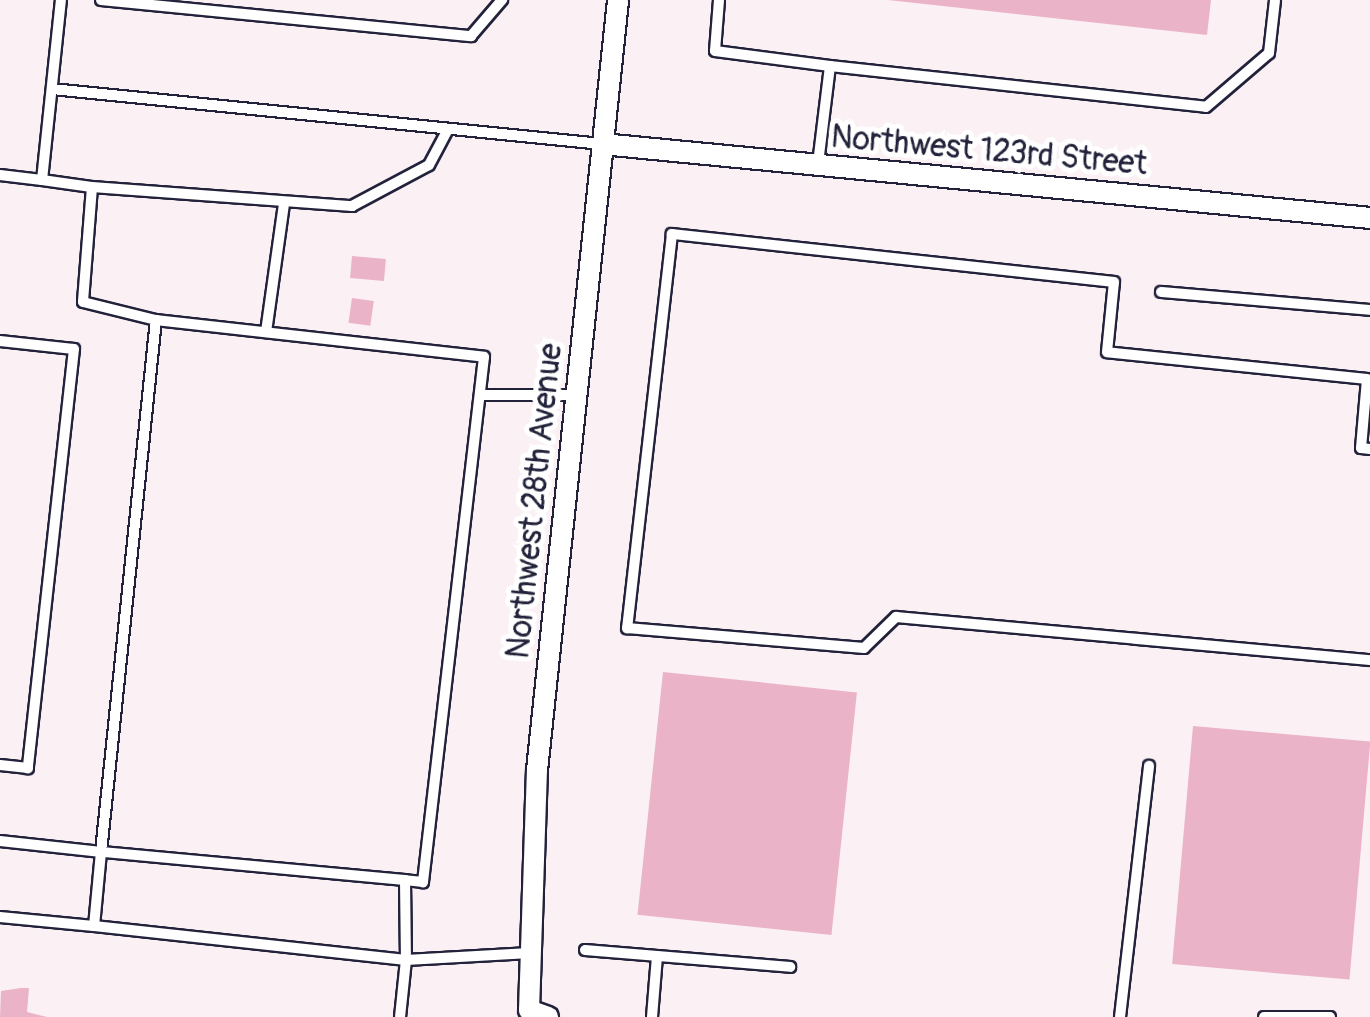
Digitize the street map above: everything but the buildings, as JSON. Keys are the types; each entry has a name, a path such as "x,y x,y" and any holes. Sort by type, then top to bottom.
{"street":[{"name":"Northwest 28th Avenue","path":"539,1013 531,953 538,770 618,0"},
{"name":"Northwest 123rd Street","path":"602,144 1370,218"}],"lane":[{"path":"42,180 61,0"},
{"path":"101,0 472,36 493,22 502,0"},
{"path":"718,0 715,51 1206,106 1269,53 1274,0"},
{"path":"818,164 830,66"},
{"path":"52,89 602,144"},
{"path":"0,175 284,204 352,206 386,194 429,164 448,130"},
{"path":"0,842 423,882 484,357 156,320 83,302 92,187"},
{"path":"266,332 284,204"},
{"path":"1370,449 1361,448 1367,379 1107,352 1114,282 672,234 627,628 864,648 896,618 1370,660"},
{"path":"1161,292 1370,310"},
{"path":"94,926 156,320"},
{"path":"0,341 74,349 28,768 0,764"},
{"path":"480,395 576,395"},
{"path":"1120,1017 1149,766"},
{"path":"400,1017 406,960 404,880"},
{"path":"0,929 0,917 406,960 531,953"},
{"path":"585,950 790,967"},
{"path":"652,1017 657,956"},
{"path":"1272,1016 1330,1017"}]}
